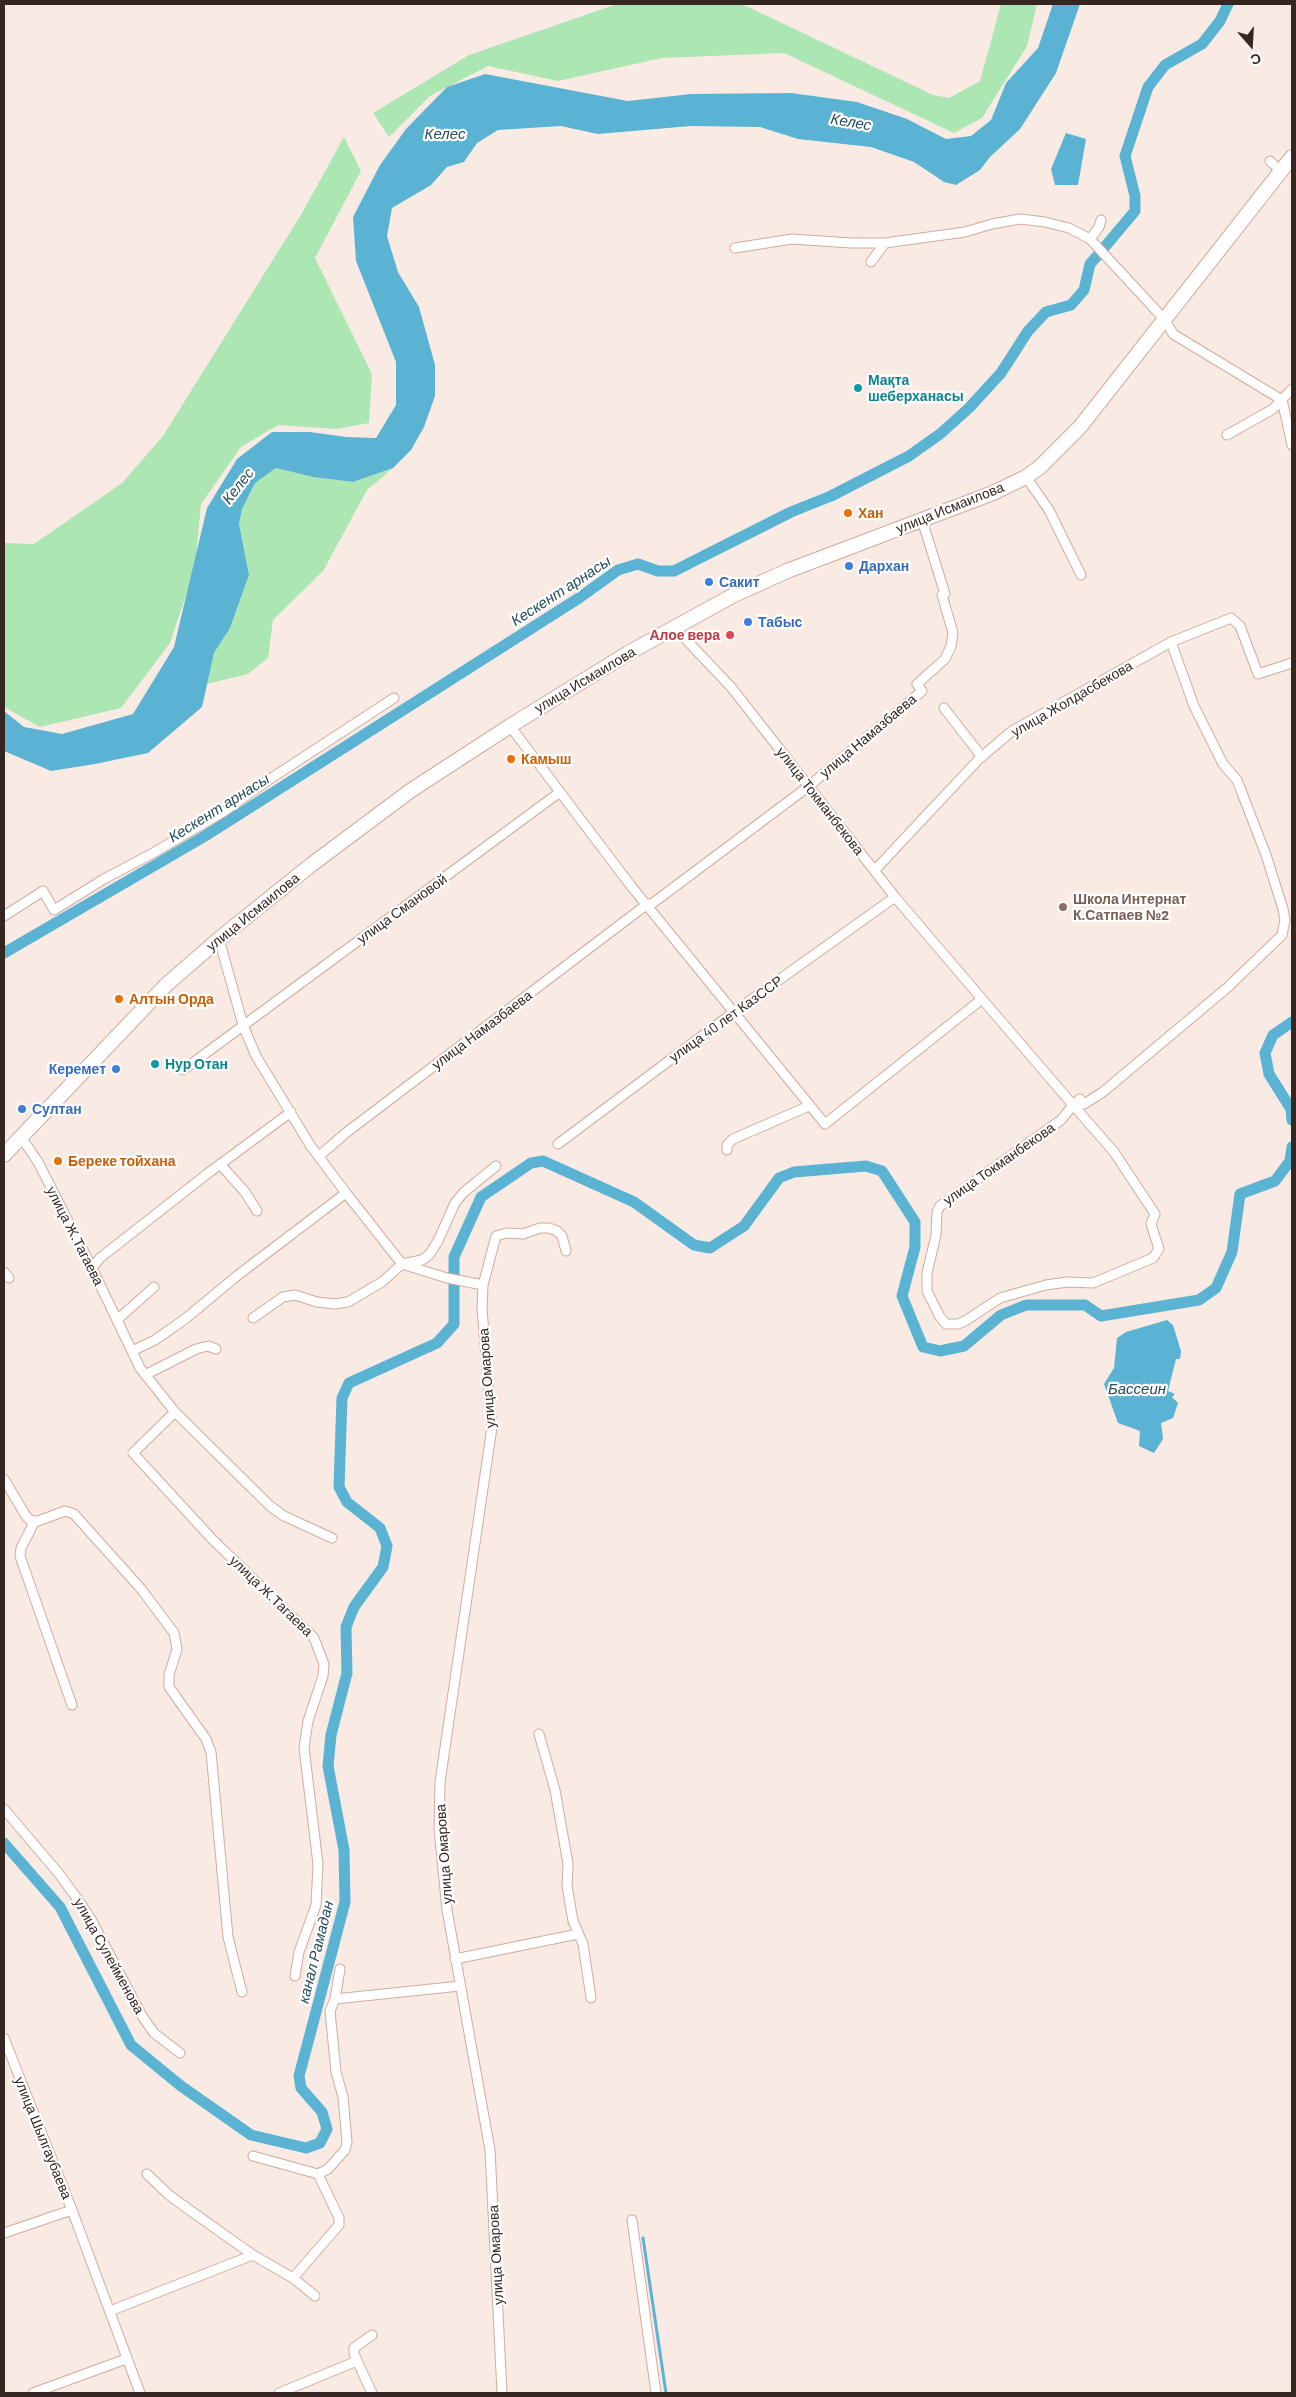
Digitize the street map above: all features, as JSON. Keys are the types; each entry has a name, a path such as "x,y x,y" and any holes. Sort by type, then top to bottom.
{"main road":[{"name":"улица Исмаилова","path":"4,1155 166,985 218,939 311,865 410,791 510,726 630,652 734,595 787,571 993,493 1026,477 1040,467 1080,427 1292,158"}],"street":[{"path":"1270,161 1281,171"},
{"path":"735,248 776,240 792,239 885,243 965,232 992,224 1020,220 1046,222 1069,228 1090,239 1165,320 1173,334 1282,400 1292,445"},
{"path":"1090,239 1099,227 1101,220"},
{"path":"871,262 885,243"},
{"path":"1227,435 1273,409 1292,389"},
{"path":"1026,477 1049,510 1081,575"},
{"name":"улица Намазбаева","path":"319,1156 347,1132 646,905 653,903 809,786 922,691 917,684 945,659 952,646 953,633 942,595 945,594 922,520"},
{"name":"улица Жолдасбекова","path":"875,870 982,757 1012,731 1171,642 1231,618 1240,626 1258,674 1292,663"},
{"name":"улица Токманбекова","path":"675,628 731,687 895,897 982,999 1077,1102 1114,1152 1155,1214 1151,1224 1159,1248 1158,1253 1153,1258 1093,1283 1067,1282 1046,1285 1000,1298 965,1321 950,1326 946,1324 937,1312 928,1291 927,1273 936,1235 936,1212 940,1206 1061,1120 1077,1102"},
{"name":"улица Токманбекова","path":"1077,1102 1084,1104 1103,1092 1228,987 1282,935 1285,920 1283,909 1266,855 1236,780 1223,764 1194,706 1171,642"},
{"path":"4,916 43,891 54,910 223,812 394,698"},
{"path":"944,708 982,757"},
{"path":"510,726 646,905 825,1124 982,999"},
{"name":"улица Смановой","path":"183,1070 560,792"},
{"name":"улица 40 лет КазССР","path":"558,1144 734,1012 895,897"},
{"path":"218,939 243,1025 256,1056 319,1156 346,1193 402,1264 446,1278 483,1285"},
{"path":"727,1150 727,1145 733,1139 809,1106"},
{"path":"92,1268 100,1258 220,1164 291,1112"},
{"name":"улица Ж.Тагаева","path":"21,1137 38,1162 145,1375 175,1412 270,1506 284,1516 332,1538"},
{"path":"220,1164 245,1192 256,1211"},
{"path":"253,1318 283,1297 295,1295 317,1302 336,1304 348,1302 382,1282 402,1264 422,1260 429,1255 455,1203 463,1192 496,1166"},
{"path":"132,1351 155,1340 185,1319 238,1275 346,1193"},
{"name":"улица Омарова","path":"502,2393 490,2150 455,1959 439,1829 440,1782 492,1427 482,1309 483,1285 496,1236 528,1233 540,1228 549,1228 557,1231 562,1236 566,1251"},
{"path":"117,1320 154,1287"},
{"path":"145,1375 196,1349 208,1346 216,1349"},
{"name":"улица Ж.Тагаева","path":"175,1412 134,1453 212,1539 314,1638 324,1664 323,1676 308,1722 304,1748 318,1864 316,1905 299,1952 295,1976"},
{"path":"4,1479 26,1516 35,1521"},
{"path":"72,1705 20,1556 21,1548 35,1521 62,1511 74,1514 142,1590 174,1633 177,1649 168,1683 172,1693 206,1739 211,1752 228,1937 242,1992"},
{"path":"539,1734 560,1817 568,1864 568,1886 573,1921 583,1944 591,1998"},
{"name":"улица Сулейменова","path":"4,1810 60,1875 81,1904 96,1928 142,2016 154,2033 180,2052"},
{"path":"455,1959 578,1934"},
{"path":"253,2156 318,2174 328,2169 341,2157 347,2142 343,2097 336,2072 330,2011 335,1999 340,1969"},
{"path":"335,1999 460,1986"},
{"name":"улица Шылгаубаева","path":"4,2038 72,2210 140,2393"},
{"path":"146,2174 169,2195 253,2255 293,2278 316,2296"},
{"path":"293,2278 339,2225 339,2218 318,2174"},
{"name":"улица Шылгаубаева","path":"4,2233 72,2210"},
{"path":"632,2220 656,2393"},
{"path":"110,2311 253,2255"},
{"path":"372,2335 354,2348 372,2393"},
{"path":"33,2393 126,2359"},
{"path":"279,2393 358,2361"}],"green space":[{"path":"617,4 742,4 933,95 949,98 980,81 1001,4 1037,4 1027,46 982,118 954,133 784,53 662,58 558,81 488,66 430,96 389,137 373,113 469,55"},
{"path":"344,137 361,171 315,258 372,374 369,423 337,429 278,425 241,447 201,504 195,568 170,643 121,708 40,727 4,707 4,543 34,544 122,483 163,436 302,213"},
{"path":"276,468 313,477 353,482 393,468 367,490 323,571 273,620 268,658 248,674 207,684 214,653 230,628 249,575 239,524 242,509 255,483"}],"water":[{"name":"Келес","path":"1053,4 1080,4 1056,73 1020,129 990,157 980,170 956,185 944,182 914,162 871,147 798,139 760,127 691,126 598,134 561,126 498,130 477,143 464,162 447,167 431,185 392,208 387,236 398,272 419,307 435,365 435,396 424,427 411,450 393,468 353,482 313,477 276,468 255,483 242,509 239,524 249,575 230,628 214,653 202,707 148,753 51,771 4,751 4,711 24,727 62,734 133,714 174,647 207,508 237,459 272,432 310,432 346,437 376,438 396,405 396,362 356,261 353,217 380,165 406,129 447,87 485,74 628,101 691,94 791,93 857,102 907,119 946,139 971,136 991,120 1006,83 1038,48"},
{"path":"1066,133 1086,139 1078,185 1055,185 1051,169"},
{"name":"Бассеин","path":"1167,1320 1173,1325 1181,1351 1180,1359 1176,1359 1168,1391 1175,1394 1172,1397 1178,1403 1173,1418 1161,1423 1163,1439 1154,1453 1139,1446 1140,1431 1118,1423 1104,1384 1114,1368 1117,1338 1126,1332"}],"waterway":[{"name":"Кескент арнасы","path":"1103,249 1135,211 1135,196 1125,156 1148,87 1165,65 1202,44 1220,21 1228,4"},
{"name":"Кескент арнасы","path":"4,953 205,836 579,598 618,570 638,564 658,571 674,571 791,512 831,496 909,456 940,434 969,408 1001,373 1028,331 1046,312 1071,305 1084,290 1090,264 1098,255"},
{"name":"канал Рамадан","path":"1292,1022 1273,1035 1265,1053 1269,1074 1291,1109 1292,1120"},
{"name":"канал Рамадан","path":"4,1843 60,1907 131,2045 181,2086 251,2135 306,2148 320,2143 327,2129 322,2112 301,2088 299,2076 345,1902 344,1850 328,1766 331,1735 347,1673 346,1627 354,1607 383,1567 387,1546 380,1528 347,1502 339,1487 342,1398 349,1383 437,1343 454,1324 454,1257 481,1197 531,1163 543,1161 634,1202 694,1245 710,1248 744,1226 779,1178 794,1172 866,1166 882,1171 915,1222 915,1247 902,1296 923,1347 940,1351 964,1346 1001,1315 1026,1305 1085,1305 1101,1316 1199,1300 1216,1288 1232,1252 1240,1194 1275,1181 1290,1161 1292,1147"},
{"path":"643,2238 666,2393"}],"place":[{"name":"Мақта шеберханасы","path":"858,388"},
{"name":"Хан","path":"848,513"},
{"name":"Дархан","path":"849,566"},
{"name":"Сакит","path":"709,582"},
{"name":"Табыс","path":"748,622"},
{"name":"Алое вера","path":"730,635"},
{"name":"Камыш","path":"511,759"},
{"name":"Школа Интернат К.Сатпаев №2","path":"1063,907"},
{"name":"Алтын Орда","path":"119,999"},
{"name":"Нур Отан","path":"155,1064"},
{"name":"Керемет","path":"116,1069"},
{"name":"Султан","path":"22,1109"},
{"name":"Береке тойхана","path":"58,1161"}]}
